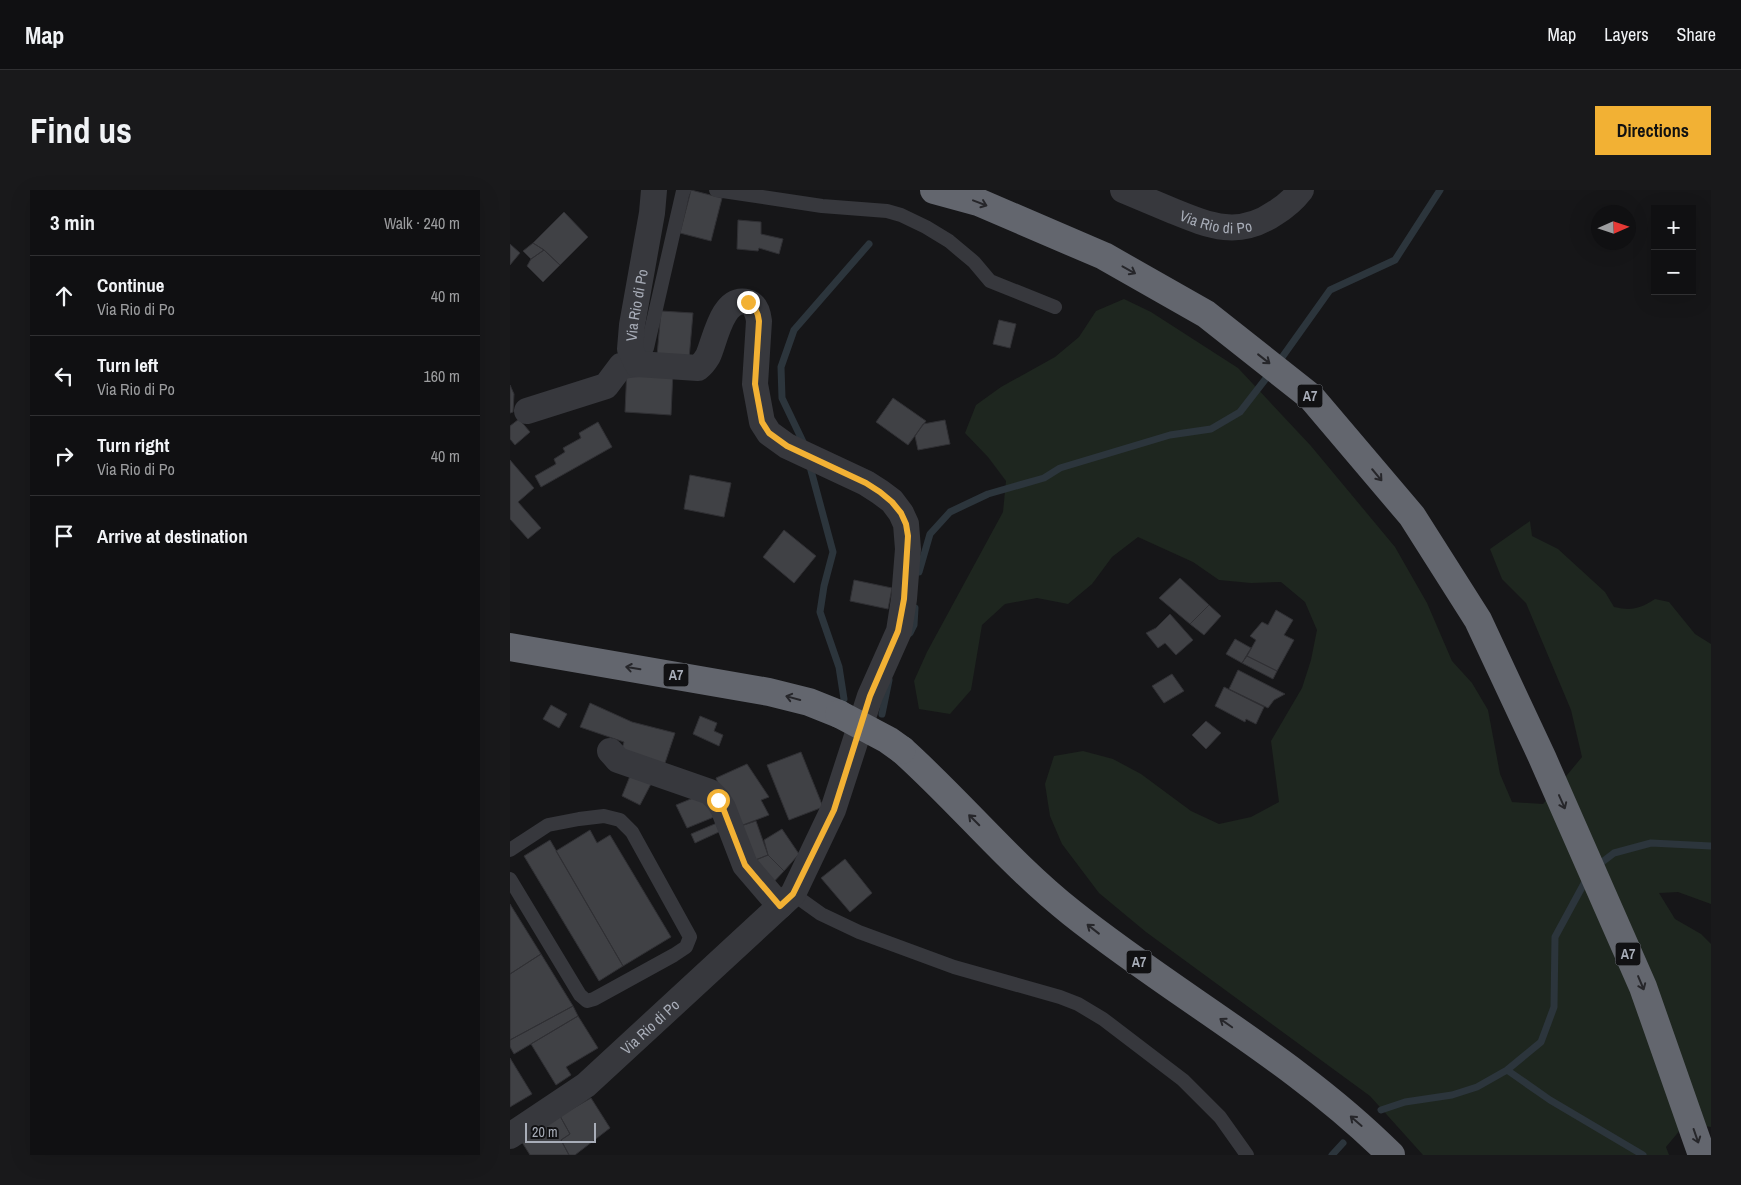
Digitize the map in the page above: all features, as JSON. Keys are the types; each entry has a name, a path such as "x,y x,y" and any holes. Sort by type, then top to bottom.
{"highway":[{"name":"A7","path":"934,190 978,202 1104,256 1206,314 1311,396 1412,516 1478,620 1542,757 1643,987 1702,1155"},
{"name":"A7","path":"510,647 769,692 809,702 869,729 902,750 1036,881 1071,912 1107,940 1335,1102 1391,1155"}],"street":[{"name":"Via Rio di Po","path":"510,1136 586,1086 787,900 834,810 870,696 902,618 908,549 906,524 901,513 892,502 866,483 787,446 769,433 762,422 756,397 755,384 759,321 758,313 752,304 738,302 730,308 720,321 707,357 698,368 637,364 630,349 632,325 652,213 654,190"},
{"name":"Via Rio di Po","path":"1123,190 1202,223 1226,228 1249,226 1270,217 1290,203 1301,190"},
{"path":"527,411 606,386 621,366 637,364"},
{"path":"610,751 618,760 710,792 723,808 745,865 787,900"}],"lane":[{"path":"637,364 647,348 684,190"},
{"path":"716,190 822,206 901,215 926,226 949,241 974,262 990,281 1055,307"},
{"path":"510,850 548,825 604,816 620,820 632,832 690,937 686,946 674,955 594,999 587,1001 580,995 510,879"},
{"path":"787,900 859,932 954,967 1060,997 1078,1004 1103,1019 1183,1080 1220,1117 1247,1155"}],"shaded area":[{"path":"1124,299 1151,312 1238,368 1311,446 1395,547 1427,603 1452,661 1472,683 1488,710 1500,774 1512,802 1543,804 1582,757 1571,710 1526,603 1502,579 1490,549 1530,521 1532,536 1558,549 1605,592 1614,607 1635,608 1655,599 1669,602 1695,634 1711,644 1711,904 1678,892 1659,893 1675,919 1701,934 1711,944 1711,1127 1686,1123 1666,1147 1669,1155 1423,1155 1370,1096 1146,932 1099,893 1062,844 1050,816 1045,784 1054,756 1083,751 1113,759 1141,774 1191,811 1219,824 1251,817 1279,802 1271,741 1302,688 1311,660 1317,630 1305,602 1281,582 1251,583 1219,580 1193,562 1138,537 1112,557 1092,584 1068,604 1037,598 1005,604 982,625 971,690 950,714 919,709 914,681 927,652 1003,512 1006,481 988,457 965,433 976,405 1001,387 1055,357 1079,337 1096,311"}],"building":[{"path":"691,190 722,198 711,241 680,233"},
{"path":"564,212 588,237 560,265 544,250 533,243"},
{"path":"738,220 761,222 761,234 783,239 779,254 759,248 758,251 737,249"},
{"path":"533,243 544,250 531,259 523,251"},
{"path":"510,244 520,253 510,265"},
{"path":"544,250 560,265 543,282 527,266 531,259"},
{"path":"661,311 693,313 689,359 657,356"},
{"path":"999,320 1016,324 1010,348 993,344"},
{"path":"627,368 673,371 671,415 625,412"},
{"path":"510,385 514,394 513,412 510,413"},
{"path":"893,398 926,421 908,445 876,422"},
{"path":"519,419 530,432 515,445 510,439 510,426"},
{"path":"945,420 950,444 918,450 915,436 923,424"},
{"path":"598,422 612,447 541,487 535,476 556,464 554,459 565,452 563,448 581,438 579,433"},
{"path":"510,460 534,488 518,502 541,528 528,539 510,519"},
{"path":"690,475 731,483 724,517 684,509"},
{"path":"784,530 816,556 794,583 763,557"},
{"path":"1180,578 1209,605 1190,624 1159,598"},
{"path":"854,580 892,588 888,609 850,601"},
{"path":"1209,605 1221,616 1204,635 1190,624"},
{"path":"1276,610 1293,620 1284,635 1294,640 1277,671 1247,656 1256,640 1250,636 1262,622 1268,625"},
{"path":"1170,614 1193,640 1176,655 1165,643 1158,648 1146,633 1156,628"},
{"path":"1235,639 1251,648 1242,663 1226,654"},
{"path":"1247,656 1277,671 1273,679 1242,663"},
{"path":"1238,670 1285,694 1274,700 1268,708 1229,689"},
{"path":"1172,674 1184,691 1164,703 1152,686"},
{"path":"1224,687 1264,707 1256,724 1246,719 1245,722 1215,706"},
{"path":"590,703 632,722 675,733 663,769 620,755 624,742 580,727"},
{"path":"551,705 567,714 559,728 543,719"},
{"path":"700,716 717,723 714,731 723,735 719,746 693,734"},
{"path":"1206,721 1221,733 1206,749 1192,735"},
{"path":"801,752 823,807 789,820 767,765"},
{"path":"747,764 769,797 761,800 769,815 735,828 716,778"},
{"path":"630,776 651,784 640,805 622,796"},
{"path":"703,794 714,817 687,828 676,805"},
{"path":"756,821 768,855 748,863 735,828"},
{"path":"717,823 721,831 695,843 691,834"},
{"path":"782,829 799,854 784,871 768,855 764,840"},
{"path":"590,830 597,843 610,835 671,937 623,966 556,851"},
{"path":"550,840 623,966 599,981 524,856"},
{"path":"768,855 784,871 768,888 748,863"},
{"path":"845,859 872,893 850,912 821,878"},
{"path":"510,904 541,954 510,974"},
{"path":"541,954 573,1006 510,1040 510,974"},
{"path":"573,1006 578,1016 514,1054 510,1047 510,1040"},
{"path":"578,1016 598,1048 566,1067 571,1075 556,1085 531,1044"},
{"path":"510,1058 532,1094 510,1107"},
{"path":"591,1098 610,1128 575,1155 569,1155 561,1140 570,1134 560,1116"},
{"path":"560,1116 570,1134 561,1140 569,1155 530,1155 520,1139"}],"waterway":[{"path":"1278,363 1330,290 1395,260 1440,190"},
{"path":"805,446 782,398 781,367 794,330 869,244"},
{"path":"919,572 930,534 950,512 988,494 1044,478 1060,468 1170,435 1211,429 1240,412 1271,372"},
{"path":"809,463 833,552 824,586 820,612 839,667 844,699"},
{"path":"910,633 914,625 915,608"},
{"path":"882,714 889,680"},
{"path":"1597,866 1614,853 1651,843 1711,846"},
{"path":"1381,1110 1405,1102 1452,1095 1477,1087 1507,1070 1541,1042 1554,1007 1555,937 1587,878"},
{"path":"1507,1070 1550,1100 1643,1155"},
{"path":"1332,1155 1343,1143"}],"route":[{"path":"718,800 723,808 741,859 780,906 793,894 834,810 870,696 902,618 908,549 906,524 901,513 892,502 866,483 787,446 769,433 762,422 756,397 758,313 752,304 748,302"}]}
